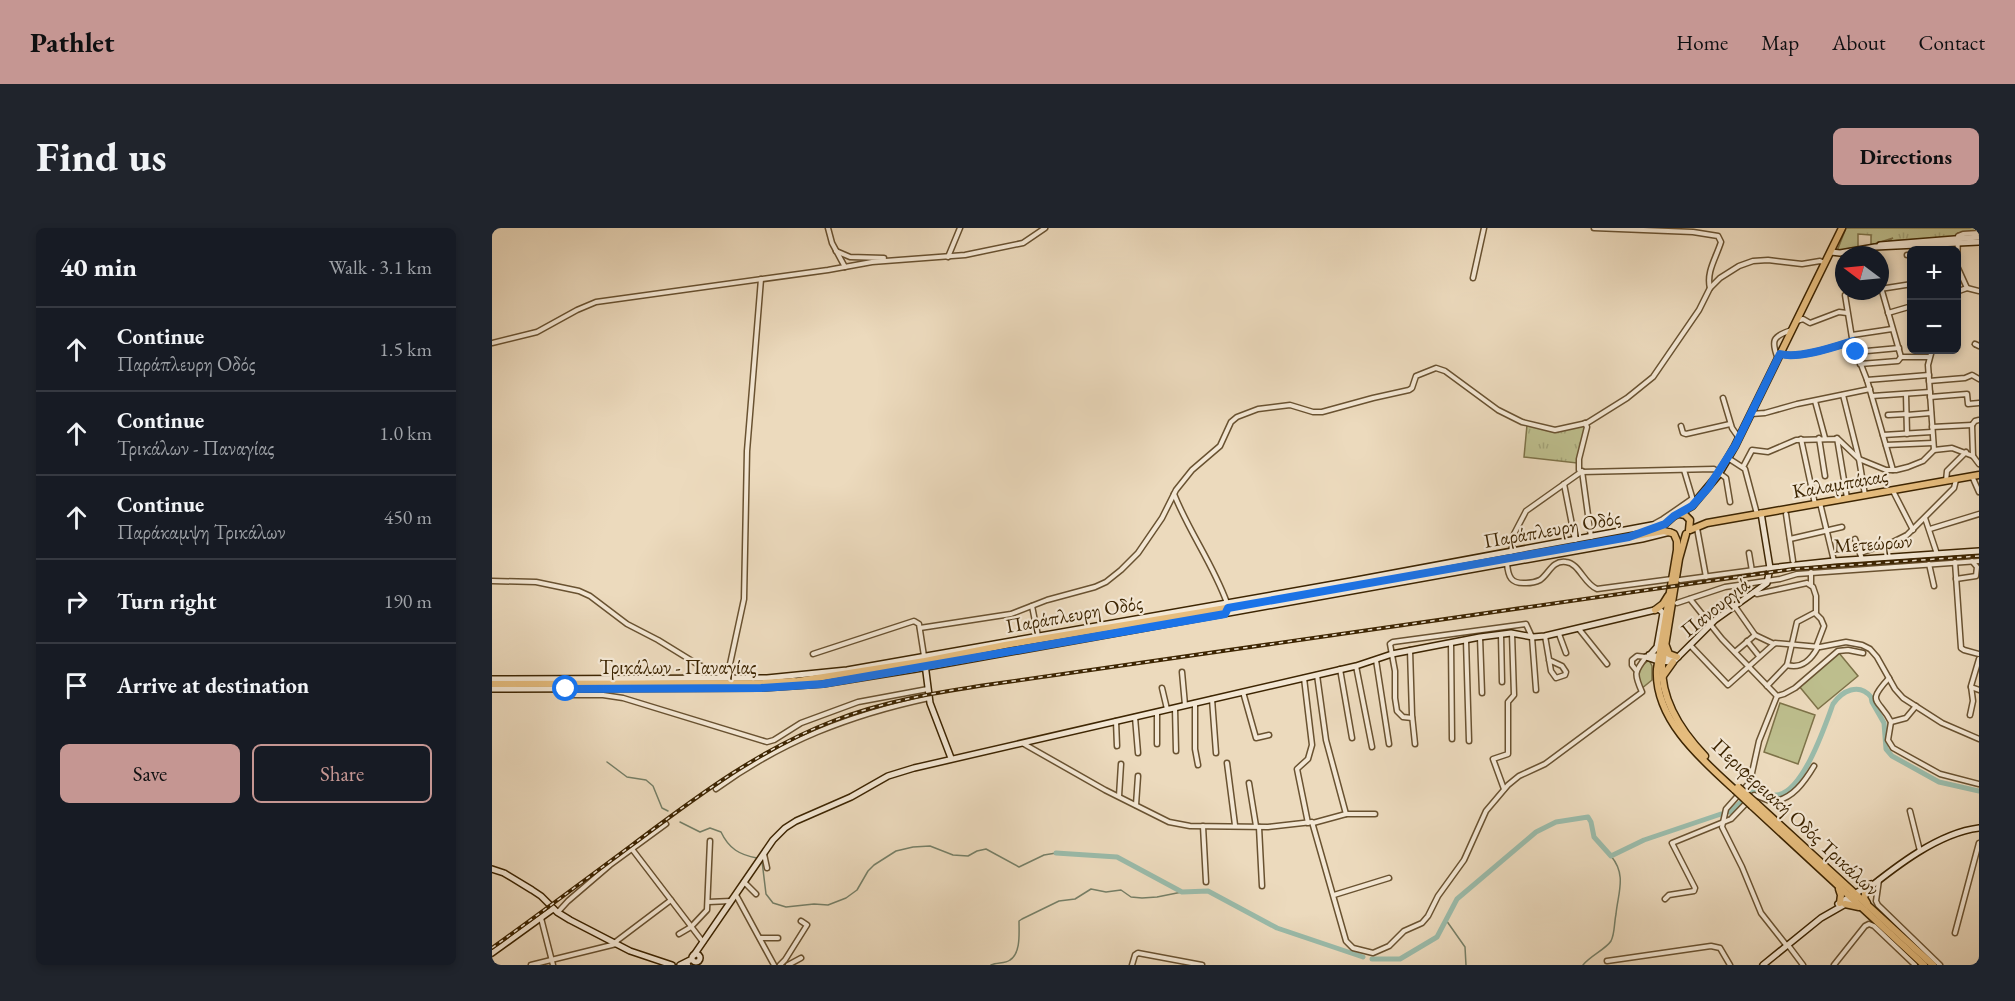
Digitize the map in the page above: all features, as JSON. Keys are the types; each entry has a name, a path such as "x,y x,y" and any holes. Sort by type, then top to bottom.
{"main road":[{"path":"1693,502 1688,532 1680,536 1672,533 1669,527 1670,520 1693,502 1719,474 1728,458 1841,230"},
{"name":"Καλαμπάκας","path":"1688,532 1707,523 1976,476"},
{"path":"1679,514 1689,519"},
{"name":"Καλαμπάκας","path":"1689,519 1707,523"},
{"name":"Τρικάλων - Παναγίας","path":"1629,537 1670,520"},
{"name":"Περιφερειακή Οδός Τρικάλων","path":"1656,659 1666,646 1679,559 1688,532"},
{"name":"Τρικάλων - Παναγίας","path":"492,684 763,683 828,679 1025,646 1060,637 1196,616 1350,584 1629,537 1672,533"},
{"name":"Περιφερειακή Οδός Τρικάλων","path":"1672,533 1677,545 1670,593 1656,659 1658,686 1673,722 1696,753 1737,789"},
{"path":"1655,609 1665,602 1670,593"},
{"path":"1663,677 1677,658 1669,654 1666,646"},
{"name":"Περιφερειακή Οδός Τρικάλων","path":"1656,659 1669,704 1703,755 1838,881 1857,894 1873,915 1924,965"},
{"path":"1838,881 1843,904 1856,905 1873,915"},
{"name":"Περιφερειακή Οδός Τρικάλων","path":"1873,915 1932,965"}],"street":[{"path":"828,228 836,251 845,267"},
{"path":"948,257 960,228"},
{"path":"492,343 537,332 577,309 596,302 888,260 957,256 1023,243 1045,228"},
{"path":"1473,278 1484,228"},
{"path":"1594,228 1693,232 1718,236 1721,241 1711,264 1708,285 1710,288"},
{"path":"1888,246 1957,241 1979,237"},
{"path":"1957,241 1957,246"},
{"path":"1942,246 1946,242"},
{"path":"954,244 957,256"},
{"path":"836,251 850,257 888,260"},
{"path":"1831,252 1835,253"},
{"path":"920,628 997,617 1100,585 1138,554 1162,518 1173,494 1190,472 1218,449 1224,441 1231,422 1237,417 1260,409 1290,405 1313,412 1327,411 1411,390 1417,375 1436,368 1443,369 1498,410 1522,422 1552,430 1587,424 1627,398 1653,377 1703,304 1710,288 1720,278 1747,263 1768,260 1799,264 1820,261 1825,263"},
{"path":"1961,278 1967,288"},
{"path":"492,582 536,582 579,591 590,596 627,624 697,664 727,678 744,599 747,451 761,279"},
{"path":"1889,286 1907,284"},
{"path":"1961,290 1967,288 1979,291"},
{"path":"1846,300 1856,352 1870,389 1893,471"},
{"path":"1860,364 1898,361 1900,357 1883,300"},
{"path":"1887,314 1907,307"},
{"path":"1797,321 1803,319 1810,323 1839,312 1848,313"},
{"path":"1852,335 1892,329"},
{"path":"1792,330 1779,334 1775,340 1773,346 1779,356 1801,354 1853,341"},
{"path":"1856,352 1899,348"},
{"path":"1930,354 1929,378 1934,450"},
{"path":"1900,357 1929,357"},
{"path":"1867,380 1965,378 1971,375 1979,380"},
{"path":"1751,414 1765,413 1870,389"},
{"path":"1906,394 1907,434"},
{"path":"1872,396 1967,394 1968,404 1979,403"},
{"path":"1843,395 1860,459 1865,495"},
{"path":"1723,398 1730,424 1739,438"},
{"path":"1815,401 1825,438"},
{"path":"1888,416 1931,413"},
{"path":"1882,435 1972,425 1979,420"},
{"path":"1587,424 1579,459 1592,537"},
{"path":"1681,426 1686,434 1730,424"},
{"path":"1972,425 1979,465"},
{"path":"1819,438 1825,476"},
{"path":"1743,467 1752,450 1768,453 1789,442 1819,438 1837,438 1860,459 1873,466 1893,471 1922,462 1934,450 1954,448 1976,456"},
{"path":"1837,438 1848,498"},
{"path":"1801,439 1834,561"},
{"path":"1886,445 1933,443"},
{"path":"1946,481 1947,471 1966,452"},
{"path":"1728,458 1743,467 1759,514 1770,568 1769,580"},
{"path":"1652,527 1693,502 1684,470"},
{"path":"1511,552 1514,536 1526,511 1581,471 1710,470 1726,480 1730,502"},
{"path":"1976,476 1979,492"},
{"path":"1855,539 1861,556 1897,540 1913,530 1925,518 1954,488 1956,479"},
{"path":"1564,484 1575,540"},
{"path":"1893,491 1913,530"},
{"path":"1173,494 1210,565 1227,608"},
{"path":"1786,514 1793,561"},
{"path":"1930,529 1979,516"},
{"path":"1925,518 1937,554"},
{"name":"Παράπλευρη Οδός","path":"1380,579 1511,552 1652,527"},
{"path":"1697,527 1706,577"},
{"path":"1790,539 1842,527"},
{"name":"Παράπλευρη Οδός","path":"492,679 767,678 925,662 1038,636 1508,563 1672,533"},
{"name":"Μετεώρων","path":"1770,568 1861,556 1979,551"},
{"path":"1749,553 1752,571"},
{"path":"1956,579 1976,576 1977,567 1972,561"},
{"path":"1677,603 1721,588 1810,572 1979,561"},
{"path":"1508,563 1510,578 1522,583 1538,581 1560,562 1569,562 1589,585 1597,589 1672,579"},
{"path":"1955,562 1961,648 1979,654"},
{"path":"1929,564 1934,586"},
{"path":"1680,580 1770,568"},
{"path":"1767,686 1787,665 1797,622 1815,613 1817,608 1810,572"},
{"path":"1780,579 1783,588"},
{"name":"Πανουργιά","path":"1677,658 1710,625 1769,580"},
{"path":"1741,584 1746,597"},
{"path":"1754,592 1757,594 1801,584 1811,585"},
{"path":"1690,599 1710,625 1777,696"},
{"path":"1734,605 1755,635 1774,644 1817,647 1846,642 1863,645 1874,652 1900,696 1942,723 1979,739"},
{"path":"1032,606 1038,636"},
{"path":"692,961 731,900 778,834 796,821 851,797 888,776 951,758 1356,666 1410,650 1501,634 1512,633 1532,637 1559,634 1655,609 1661,610 1663,615 1656,659"},
{"path":"1787,665 1797,667 1803,664 1810,659 1817,647 1824,626 1815,613"},
{"name":"Παράπλευρη Οδός","path":"492,689 798,687 925,662 1196,616"},
{"path":"813,654 910,622 918,622 929,698 951,758"},
{"path":"1412,718 1403,717 1397,711 1391,642 1525,623 1532,637 1536,690"},
{"path":"1579,629 1607,664"},
{"path":"1452,633 1452,739"},
{"path":"1504,789 1493,759 1508,753 1508,702 1514,695 1512,633"},
{"path":"1501,634 1502,682"},
{"path":"1559,634 1566,653"},
{"path":"1735,652 1755,635"},
{"path":"1545,636 1549,660 1553,676 1565,675 1566,672 1562,666 1549,660"},
{"path":"1480,638 1482,693"},
{"path":"1466,640 1469,741"},
{"path":"1747,641 1759,656"},
{"path":"1690,645 1728,685 1774,644"},
{"path":"1410,650 1415,744"},
{"path":"1803,965 1759,910 1743,869 1723,831 1722,820 1726,809 1748,786 1764,726 1777,696 1792,690 1838,651 1852,650 1863,654"},
{"path":"1304,678 1312,745 1308,759 1297,769 1348,944 1353,948 1370,953 1389,946 1400,934 1422,923 1428,916 1438,896 1464,860 1486,811 1504,789 1519,776 1549,760 1642,692 1632,660 1637,656 1656,659 1677,658"},
{"path":"1636,670 1656,659"},
{"path":"1970,715 1973,702 1971,687 1979,659"},
{"path":"1376,660 1389,744"},
{"path":"1356,666 1372,747"},
{"path":"1340,669 1352,738"},
{"path":"1182,672 1185,705"},
{"path":"1317,675 1326,740 1346,814"},
{"path":"1889,678 1877,690 1875,697 1891,722 1888,740 1893,748 1940,774 1979,784"},
{"path":"1971,687 1979,690"},
{"path":"1162,688 1167,709"},
{"path":"570,689 570,695 603,695 623,698 767,742 808,720 858,702 928,689"},
{"path":"1243,692 1256,738 1269,735"},
{"path":"716,789 773,753 822,729 874,710 929,698"},
{"path":"1212,699 1216,753"},
{"path":"1195,703 1195,749 1198,765"},
{"path":"1891,722 1906,718 1916,706"},
{"path":"1175,707 1176,751"},
{"path":"1157,712 1157,744"},
{"path":"1135,716 1138,753"},
{"path":"1116,721 1117,746"},
{"path":"1024,743 1105,790 1169,822 1182,825 1257,827 1311,823 1346,814 1375,814"},
{"path":"1227,763 1235,825"},
{"path":"1119,796 1121,764"},
{"path":"1665,898 1669,895 1694,891 1695,888 1672,843 1722,820 1733,818 1754,795 1771,801 1789,796 1814,766"},
{"path":"1136,806 1138,776"},
{"path":"1249,783 1257,827 1262,886"},
{"path":"1910,811 1920,852"},
{"path":"492,954 540,918 555,911 666,824"},
{"path":"1203,826 1206,882"},
{"path":"1763,965 1828,914 1920,852 1960,832 1979,828"},
{"path":"679,934 691,927 707,910 710,841"},
{"path":"1955,933 1979,843"},
{"path":"632,849 702,943"},
{"path":"764,854 767,868"},
{"path":"492,869 504,873 532,890 555,911 615,944 672,965"},
{"path":"1334,895 1389,878"},
{"path":"1879,880 1876,899 1878,905 1940,965"},
{"path":"744,882 756,894"},
{"path":"736,894 774,965"},
{"path":"531,965 552,962 615,944 670,900"},
{"path":"708,902 731,900"},
{"path":"540,918 552,962"},
{"path":"782,965 807,925 801,921"},
{"path":"1834,965 1869,924 1916,965"},
{"path":"760,938 778,938"},
{"path":"1607,961 1711,946 1720,948 1730,965"},
{"path":"1132,965 1136,954 1202,965"},
{"path":"788,965 801,958"}],"green space":[{"path":"1846,228 1979,228 1979,232 1958,233 1955,237 1888,241 1893,238 1871,245 1871,235 1858,234 1858,246 1839,246"},
{"path":"1527,425 1551,431 1584,426 1586,430 1577,463 1524,457"},
{"path":"1839,653 1858,676 1818,709 1799,686"},
{"path":"1649,660 1652,666 1652,680 1641,689 1637,679 1639,668"},
{"path":"1780,703 1815,715 1798,764 1764,752"}],"waterway":[{"path":"1730,812 1753,791 1777,795 1787,791 1796,783 1812,757 1833,704 1841,695 1856,689 1866,692 1871,697 1884,723 1886,749 1892,756 1939,782 1979,791"},
{"path":"607,762 627,777 646,780 653,786 662,808 668,811"},
{"path":"1372,959 1400,959 1437,937 1457,899 1536,832 1556,822 1588,817 1594,837 1611,856 1644,840 1721,814"},
{"path":"680,822 700,832 710,828 721,832 736,850 757,858"},
{"path":"762,861 766,894 773,903 786,907 828,905 846,898 857,890 874,865 896,851 913,847 930,846 953,855 968,856 986,849 1019,867 1044,855 1056,853"},
{"path":"1056,853 1117,857 1182,892 1208,891 1277,928 1363,957"},
{"path":"1583,965 1609,944 1613,935 1620,877 1619,870 1611,856"},
{"path":"991,965 1008,961 1014,957 1019,942 1019,921 1059,901 1075,899 1091,889 1106,892 1121,890 1131,897 1142,898 1182,892"},
{"path":"1446,920 1465,947 1466,965"}],"railway":[{"path":"492,948 728,776 805,733 852,714 892,703 993,684 1793,569 1979,556"}],"route":[{"path":"566,689 761,688 823,684 1225,614 1228,608 1629,537 1665,524 1692,506 1708,488 1735,446 1780,354 1788,356 1801,354 1853,341 1856,352"}]}
